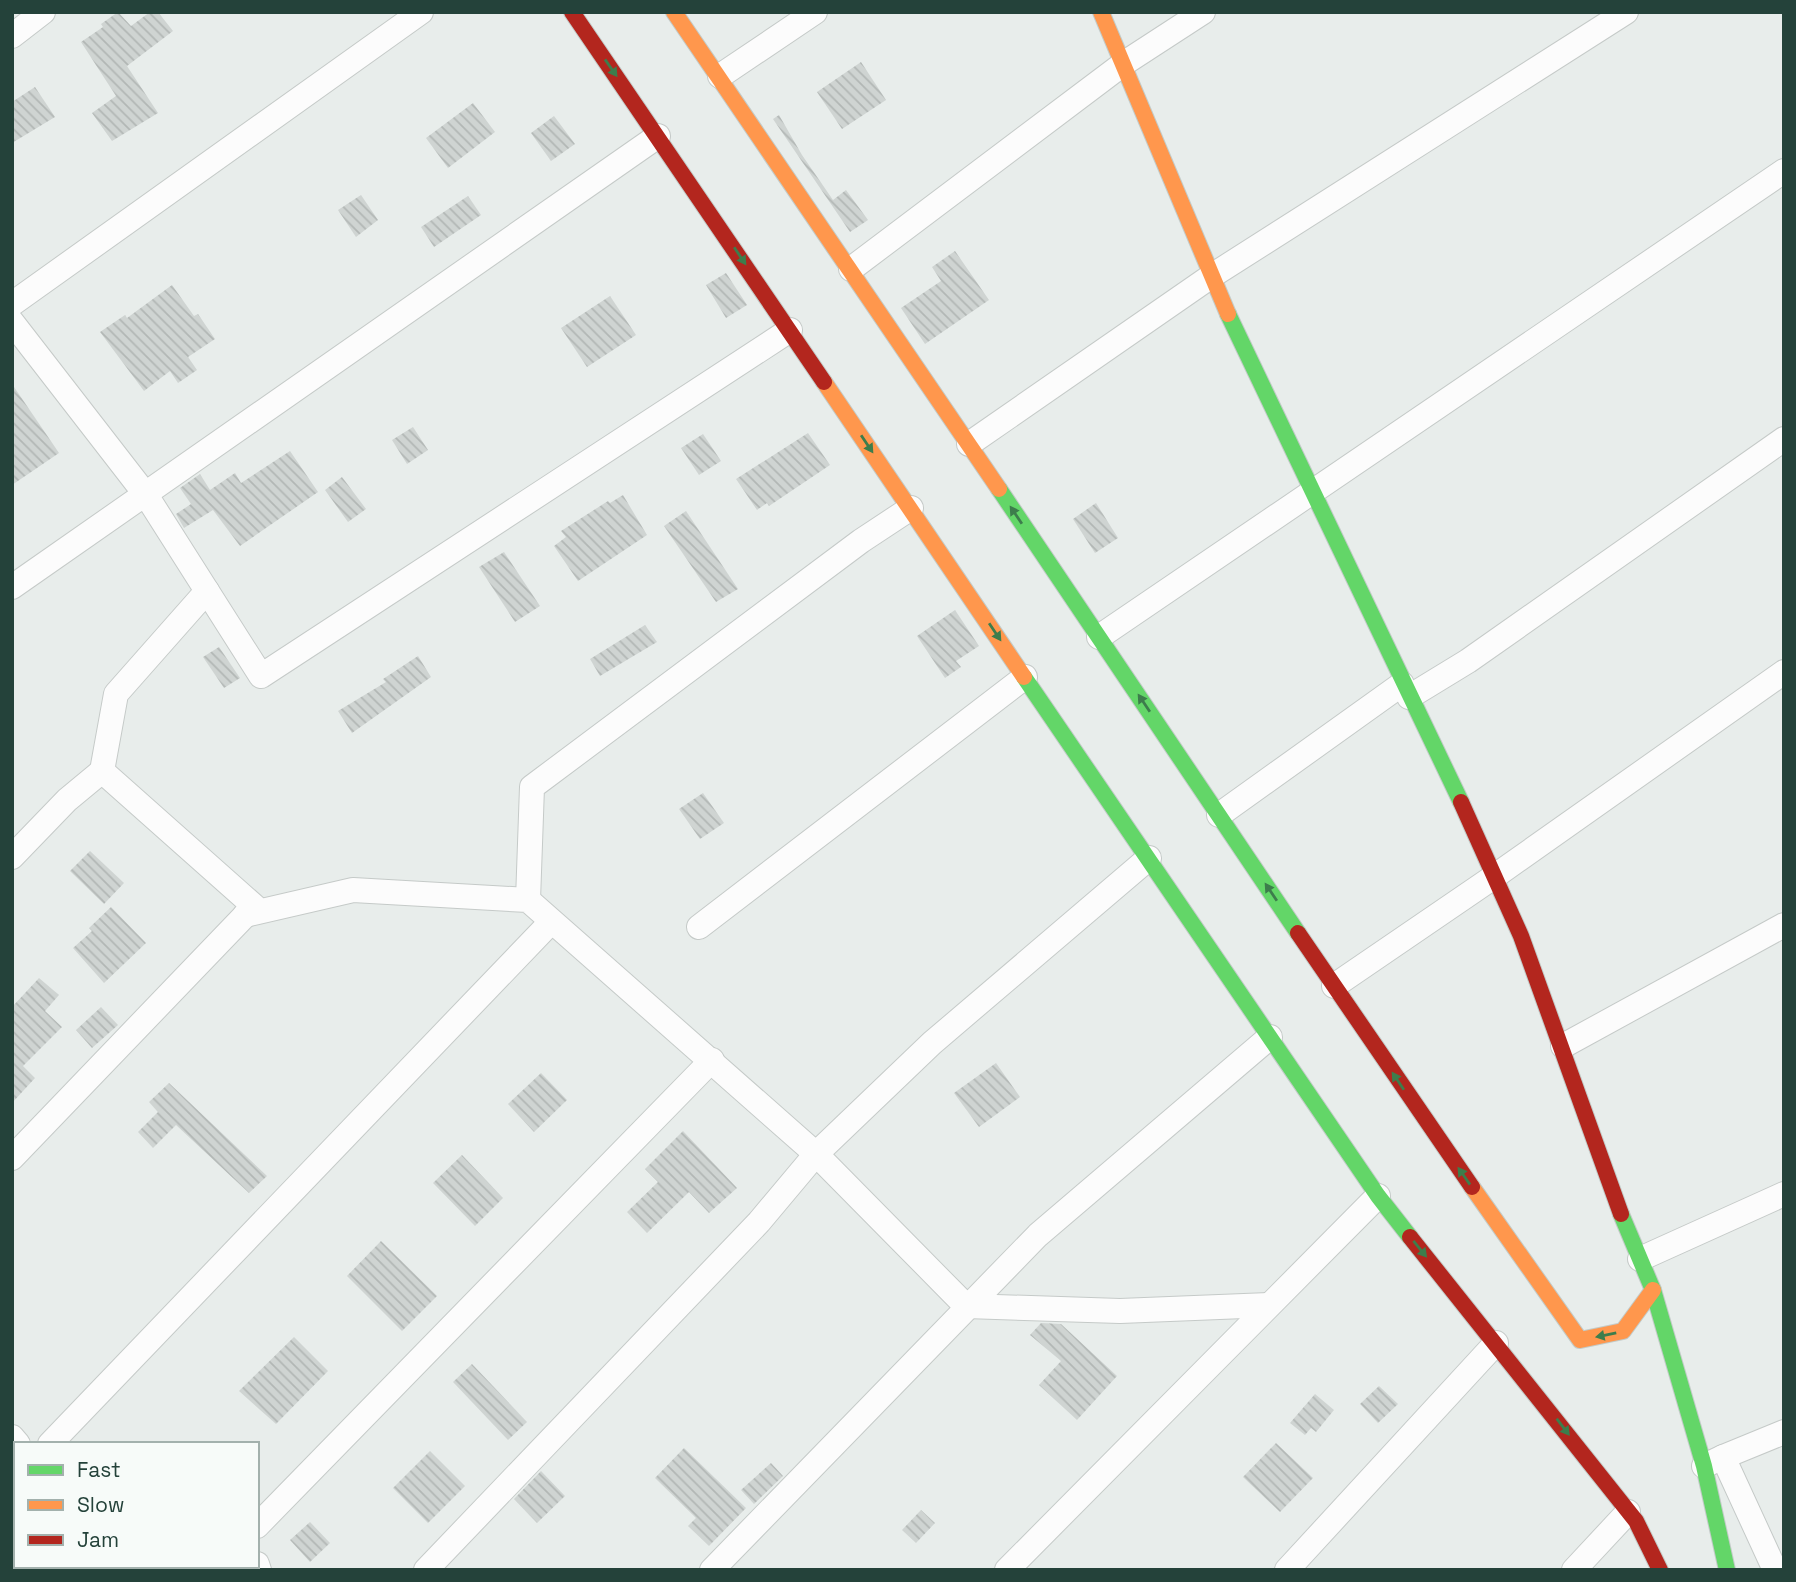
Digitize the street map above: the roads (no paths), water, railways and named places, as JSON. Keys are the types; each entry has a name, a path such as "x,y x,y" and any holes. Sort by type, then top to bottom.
{"main road":[{"path":"572,12 659,136 1378,1196 1629,1512 1660,1570"},
{"path":"674,12 851,269 1436,1137 1580,1340 1623,1331 1653,1290"},
{"path":"1101,12 1210,277 1495,876 1563,1046 1714,1462 1727,1570"}],"street":[{"path":"12,36 43,12"},
{"path":"12,304 421,12"},
{"path":"720,76 815,12"},
{"path":"851,269 1123,64 1203,12"},
{"path":"969,444 1210,277 1626,12"},
{"path":"12,587 659,136"},
{"path":"1099,637 1784,171"},
{"path":"12,321 146,495 261,676 790,330"},
{"path":"1219,815 1405,690 1468,661 1784,439"},
{"path":"528,900 532,787 850,549 911,508"},
{"path":"12,856 67,800 102,771 116,694 207,591"},
{"path":"1334,986 1784,672"},
{"path":"699,927 1025,677"},
{"path":"12,1158 254,906 102,771"},
{"path":"426,1570 760,1222 816,1154 932,1044 1149,858"},
{"path":"245,915 353,890 528,900 816,1154 966,1306 1121,1311 1269,1305"},
{"path":"52,1442 551,922"},
{"path":"1563,1046 1784,925"},
{"path":"712,1570 1038,1235 1270,1037"},
{"path":"259,1524 712,1060"},
{"path":"1640,1259 1784,1194"},
{"path":"1007,1570 1378,1196"},
{"path":"1287,1570 1496,1343"},
{"path":"1775,1570 1714,1462 1784,1432"},
{"path":"1574,1570 1629,1512"}]}
